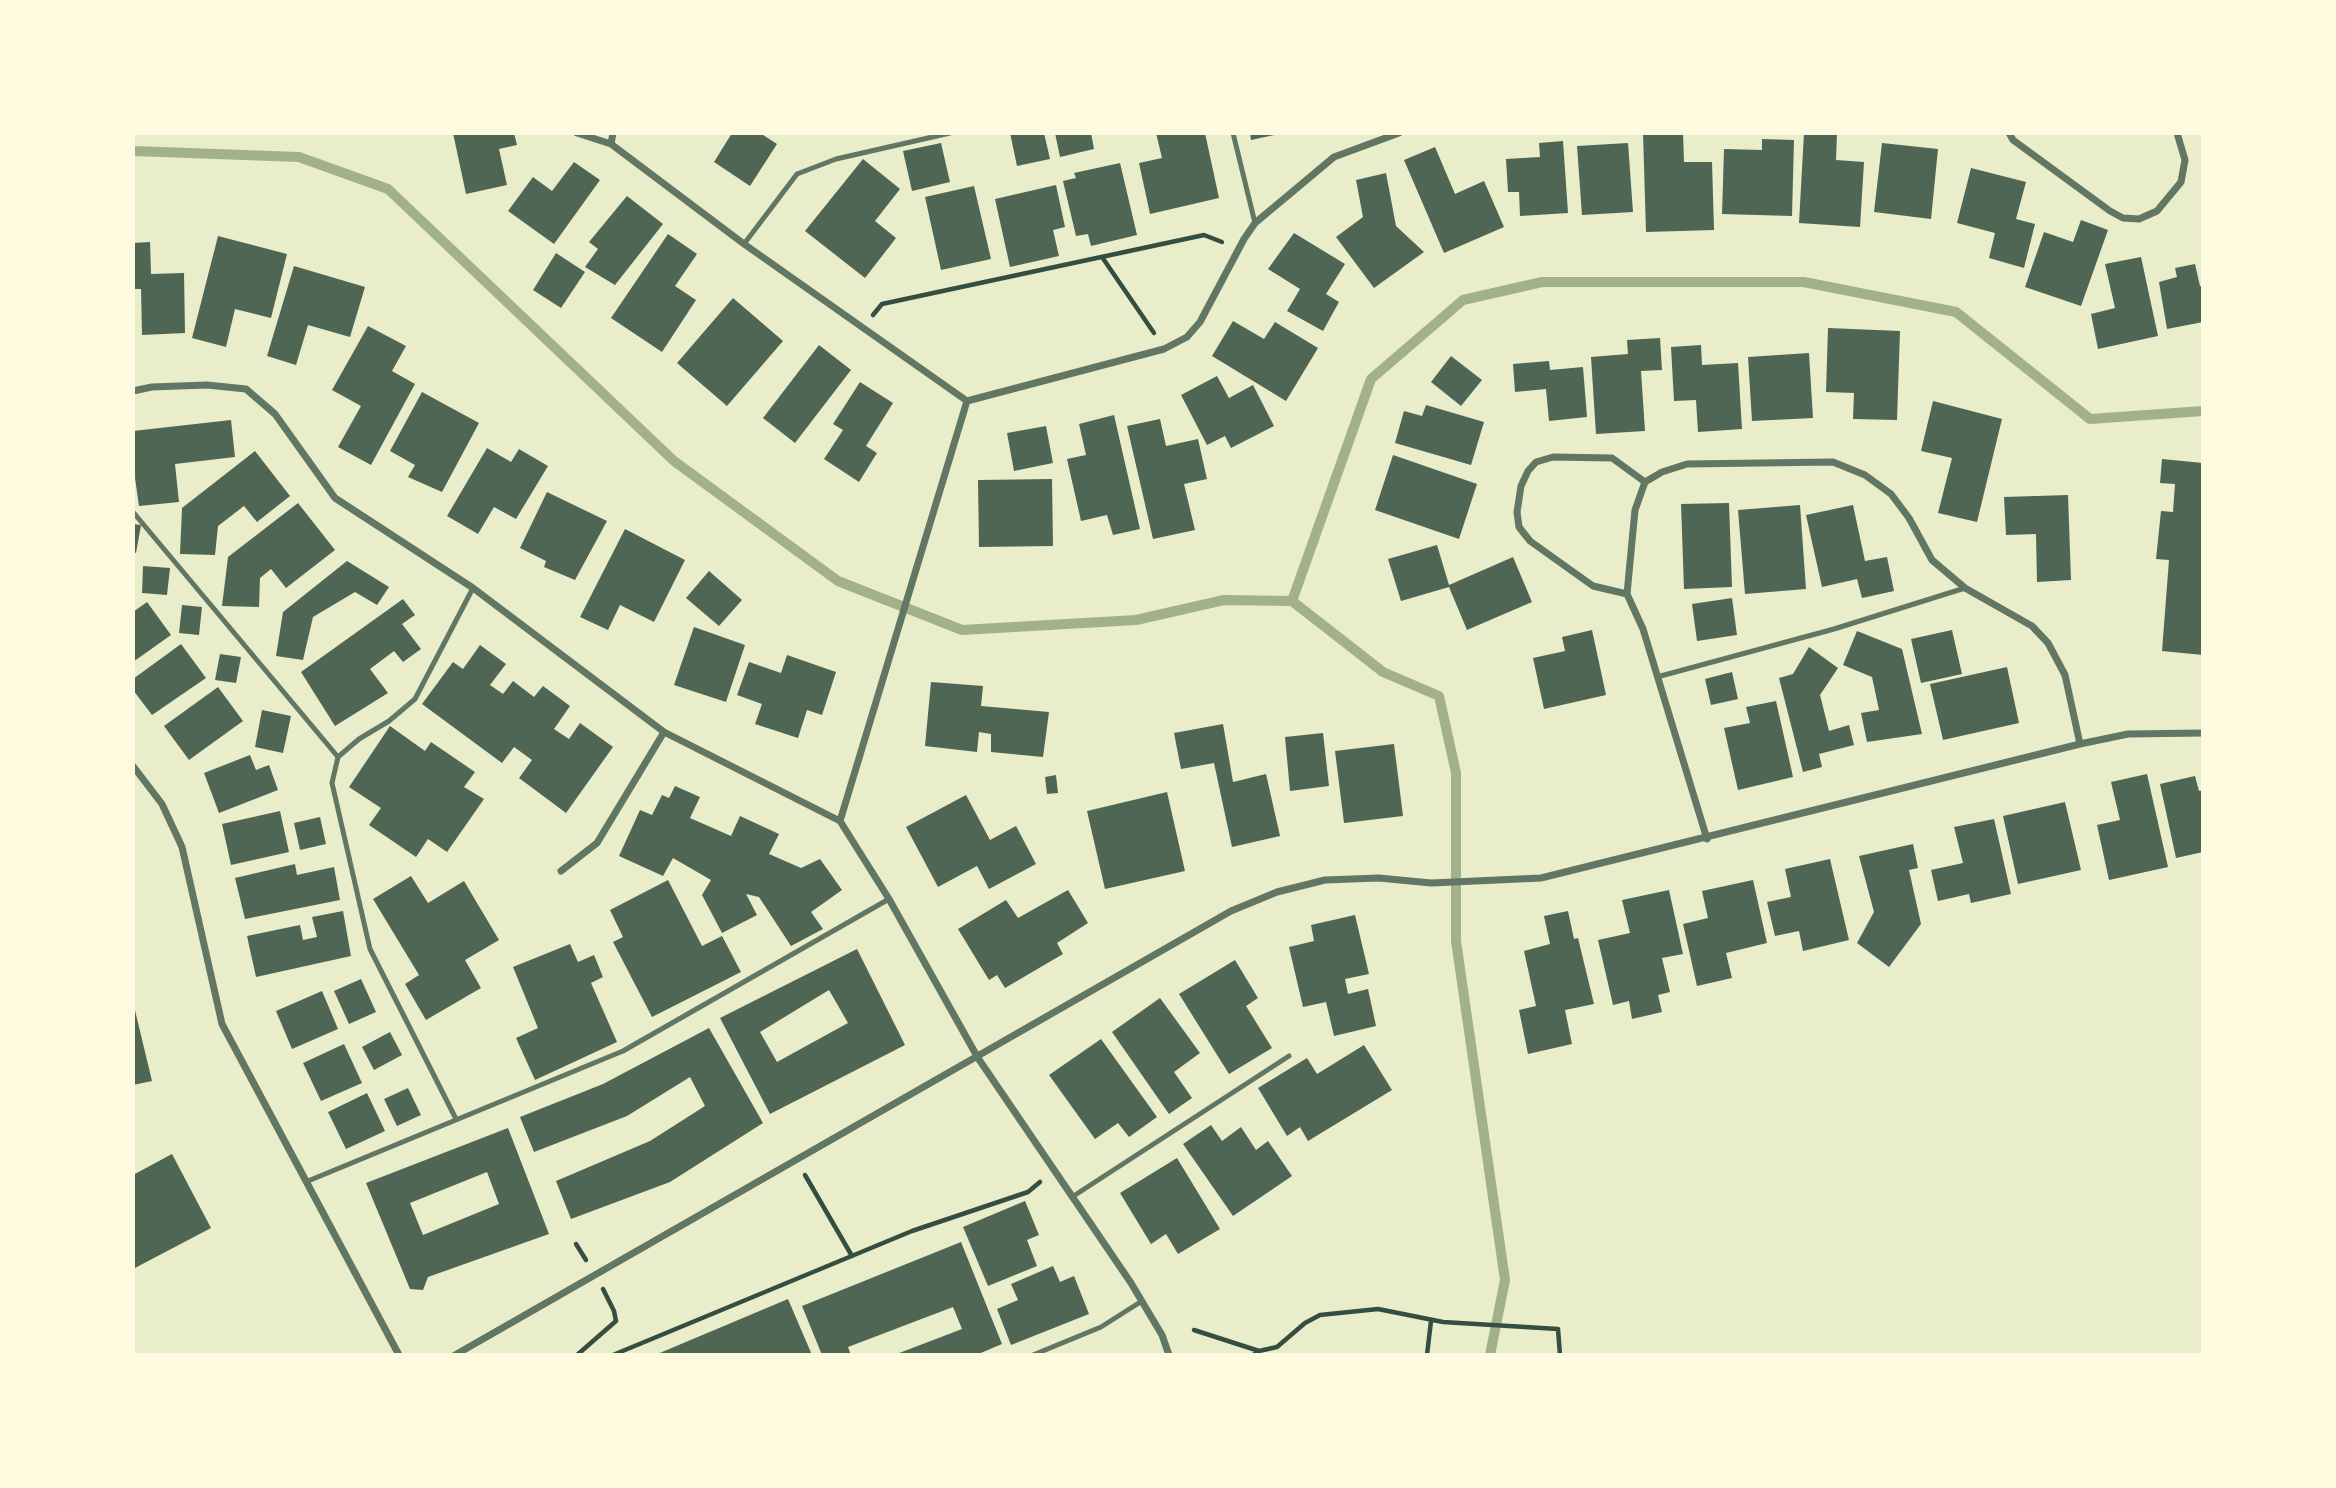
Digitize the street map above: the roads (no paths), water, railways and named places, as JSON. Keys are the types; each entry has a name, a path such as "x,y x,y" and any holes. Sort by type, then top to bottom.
{"street":[{"path":"577,133 611,144 744,244 967,401 1164,349 1187,337 1200,322 1255,223 1334,157 1399,133"},
{"path":"611,144 613,133"},
{"path":"2009,133 2013,140 2109,211 2123,218 2139,219 2157,211 2181,182 2185,160 2177,133"},
{"path":"133,391 152,387 207,385 246,388 275,414 335,498 473,588 664,732 840,821 889,899 978,1058 1142,1301 1162,1335 1169,1355"},
{"path":"840,821 967,401"},
{"path":"1627,594 1593,586 1530,541 1519,527 1517,512 1521,486 1536,462 1553,457 1612,458 1645,482"},
{"path":"1707,839 1643,629 1627,594 1635,510 1645,482 1662,472 1687,464 1833,462 1865,475 1891,494 1909,518 1932,561 1965,588 2032,626 2048,643 2065,675 2080,744"},
{"path":"561,871 597,843 664,732"},
{"path":"455,1355 1231,911 1277,892 1325,880 1379,878 1431,883 1541,878 1707,839 2080,744 2128,734 2203,733"},
{"path":"133,766 162,804 183,847 222,1024 399,1355"}],"lane":[{"path":"744,244 797,174 836,159 950,133"},
{"path":"1233,133 1255,223"},
{"path":"133,512 338,757"},
{"path":"456,1119 370,949 332,783 338,757 359,739 389,722 415,699 473,588"},
{"path":"1657,677 1835,629 1965,588"},
{"path":"308,1181 456,1119 576,1073 623,1051 889,899"},
{"path":"1072,1197 1289,1056"},
{"path":"1033,1355 1101,1327 1142,1301"}],"waterway":[{"path":"133,151 299,157 388,189 674,461 838,581 962,630 1136,620 1224,600 1292,601 1383,672 1439,696 1456,773 1456,941 1505,1280 1490,1355"},
{"path":"1292,601 1371,379 1463,300 1542,282 1804,282 1956,312 2090,419 2203,411"}]}
